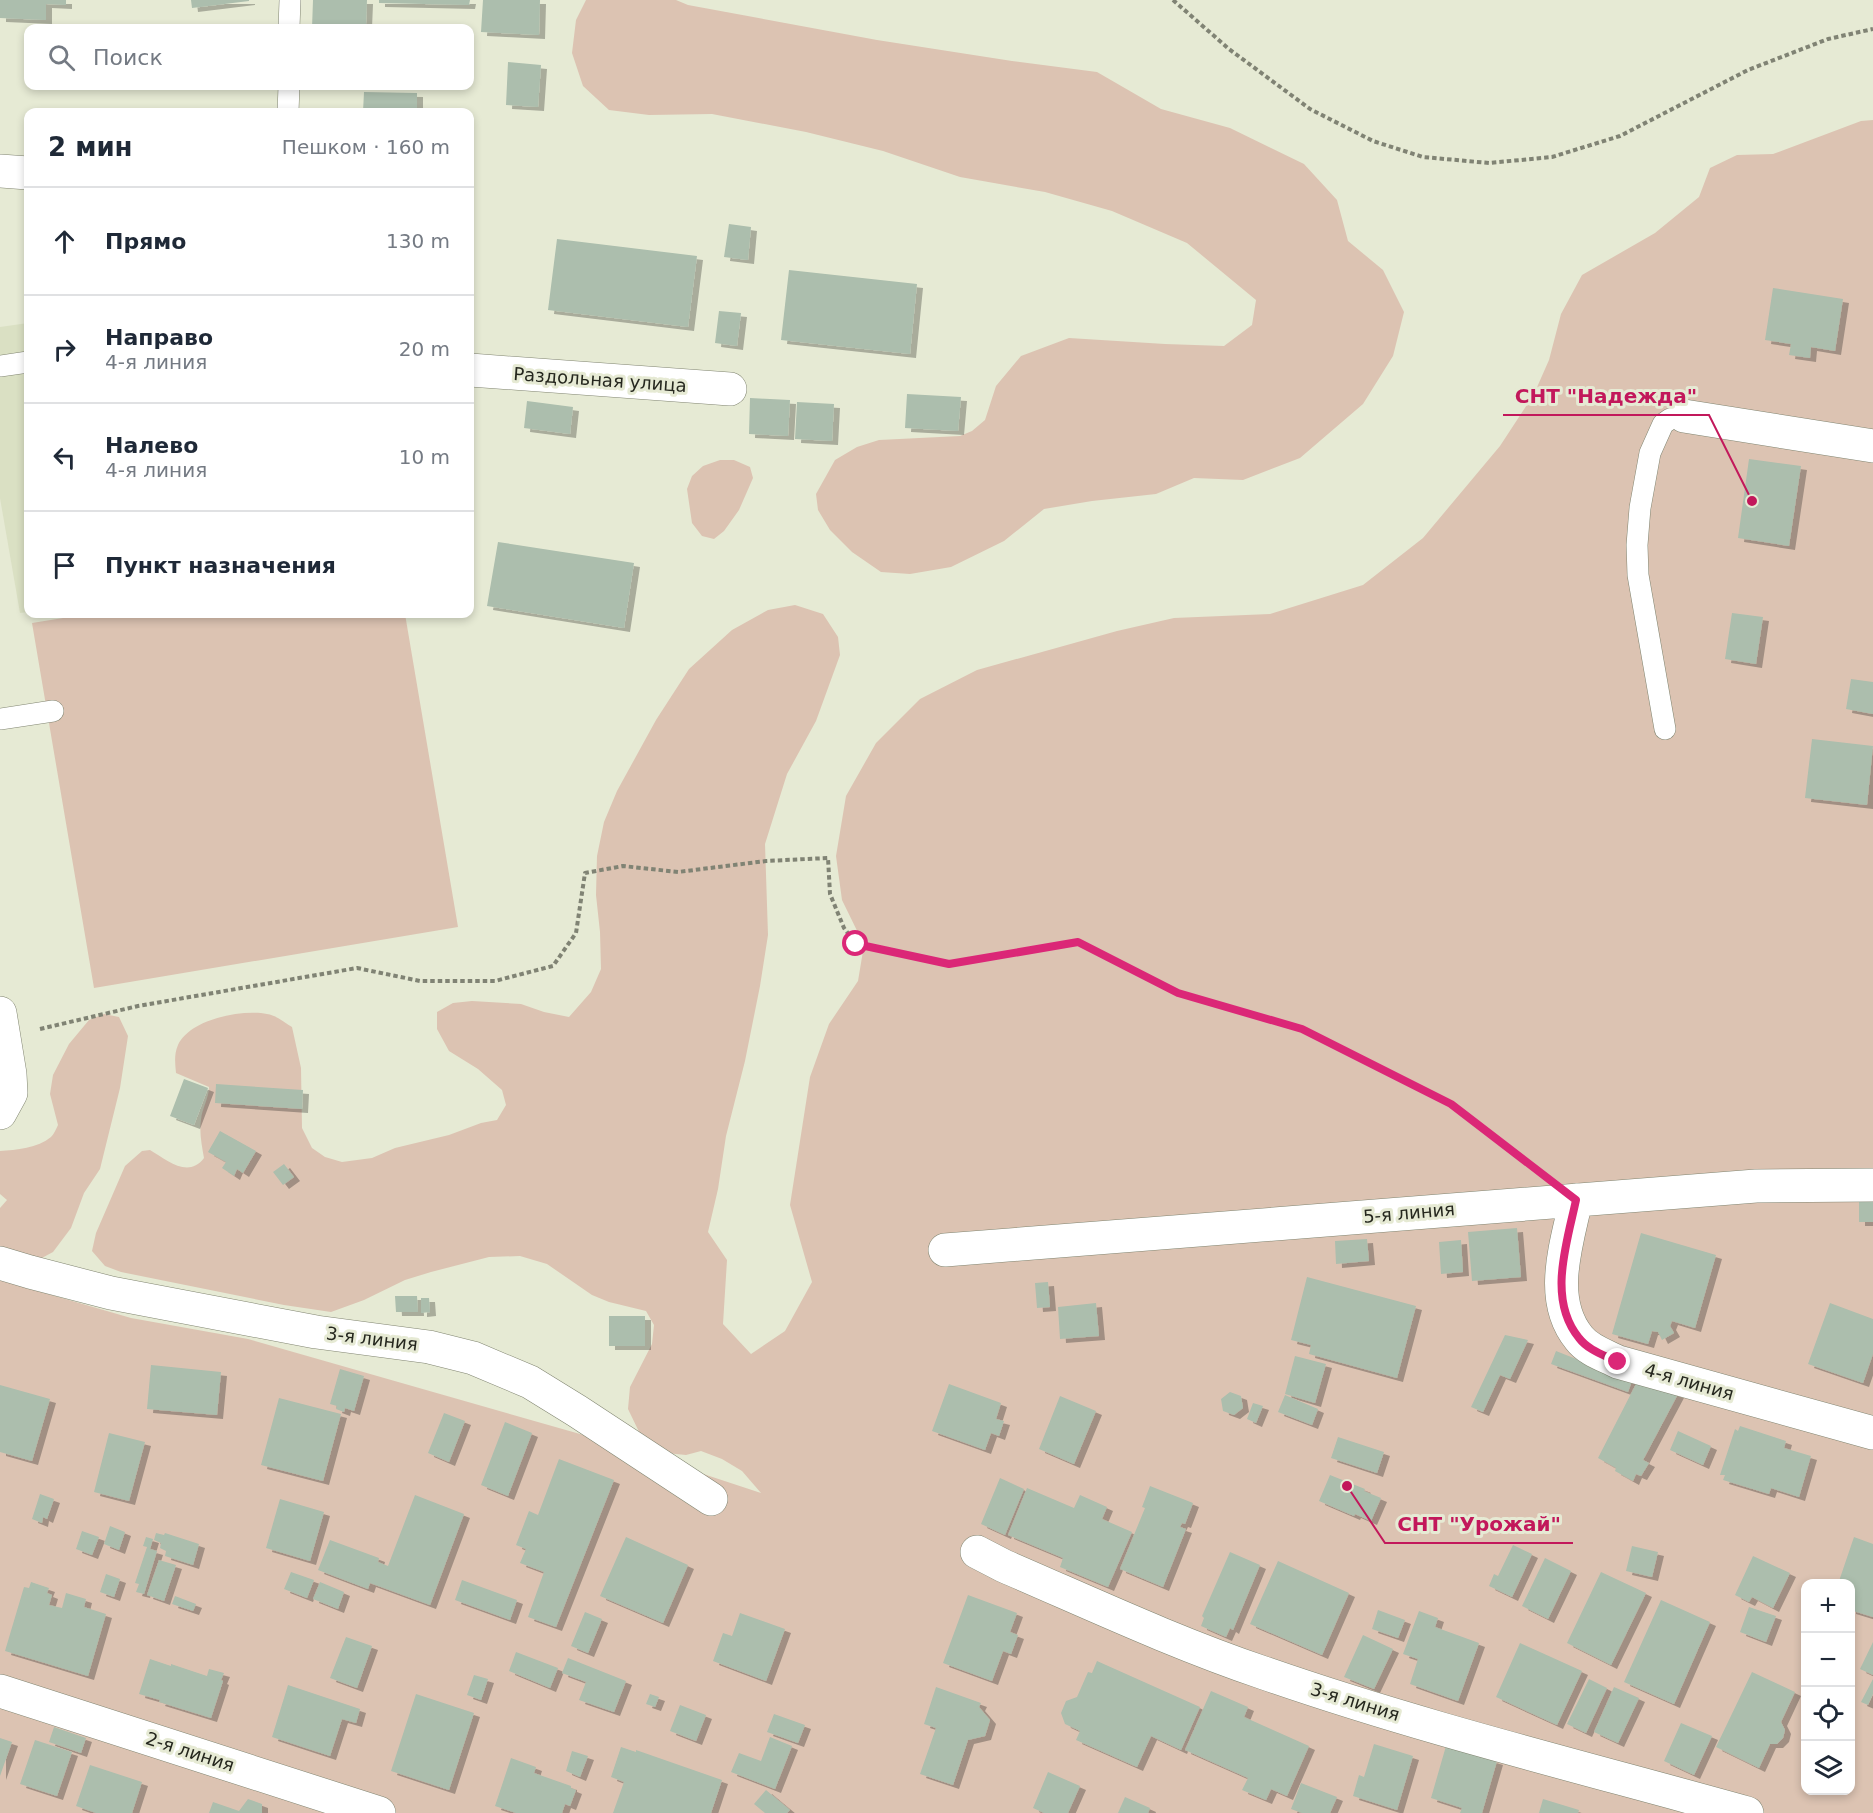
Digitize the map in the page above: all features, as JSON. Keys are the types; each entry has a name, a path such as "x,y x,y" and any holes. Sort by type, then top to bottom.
{"street":[{"path":"0,171 24,173"},
{"name":"Раздольная улица","path":"474,370 730,389"},
{"path":"1684,416 1873,446"},
{"path":"0,1113 10,1094 10,1074 2,1025"},
{"name":"5-я линия","path":"945,1250 1756,1186 1873,1185"},
{"name":"4-я линия","path":"1576,1200 1563,1264 1561,1293 1566,1317 1579,1338 1594,1351 1618,1362 1873,1433"},
{"name":"3-я линия","path":"0,1263 111,1293 316,1332 429,1347 473,1358 530,1382 711,1499"},
{"name":"3-я линия","path":"977,1552 1004,1566 1188,1645 1263,1673 1371,1709 1747,1813"},
{"name":"2-я линия","path":"0,1691 380,1813"}],"lane":[{"path":"289,24 290,0"},
{"path":"288,108 289,90"},
{"path":"0,366 24,363"},
{"path":"1665,729 1638,575 1637,545 1640,508 1653,444 1662,424 1670,419 1684,416"},
{"path":"0,719 52,711"}],"path":[{"path":"1173,0 1229,49 1310,110 1373,141 1423,157 1489,163 1552,157 1620,136 1748,70 1828,39 1873,29"},
{"path":"2,1025 138,1006 357,968 420,981 495,981 553,966 576,933 585,873 623,866 678,872 766,861 828,858 830,894 843,928 856,944 949,964 1078,942 1178,993 1302,1029 1451,1104 1532,1166"}],"shaded area":[{"path":"586,0 676,0 688,5 877,40 1097,72 1161,109 1230,128 1304,164 1337,200 1348,241 1383,270 1404,312 1393,356 1363,404 1300,458 1243,480 1194,478 1156,494 1044,509 1004,541 951,567 910,574 881,572 852,552 830,530 818,510 816,494 835,460 857,447 879,440 960,436 972,431 985,420 996,386 1021,356 1069,338 1224,346 1252,325 1256,300 1187,243 1112,211 1045,192 960,177 883,151 806,132 712,114 649,115 609,110 583,86 572,53 576,20"},
{"path":"1873,120 1873,1813 0,1813 0,1280 131,1318 248,1339 594,1438 761,1493 742,1471 722,1459 701,1451 686,1455 666,1453 642,1438 628,1409 630,1387 652,1344 654,1325 646,1311 609,1302 592,1295 547,1264 520,1256 489,1257 405,1280 364,1300 331,1312 284,1305 121,1272 105,1266 92,1251 96,1233 125,1166 142,1151 150,1150 177,1166 191,1167 204,1158 200,1125 209,1087 176,1073 176,1052 184,1036 205,1022 244,1013 277,1017 292,1027 301,1068 302,1128 312,1148 325,1157 342,1162 372,1158 395,1148 497,1120 506,1105 502,1090 478,1069 449,1051 437,1029 437,1012 453,1003 472,1001 521,1004 569,1017 591,992 601,969 596,895 597,856 604,822 617,791 656,720 689,669 732,630 768,610 795,605 823,614 838,637 840,655 816,721 787,774 765,844 768,935 745,1061 726,1136 718,1189 708,1232 727,1260 723,1324 751,1354 785,1331 812,1282 790,1205 810,1077 829,1024 858,981 864,945 842,900 836,856 846,796 876,743 920,699 977,670 1117,631 1174,618 1270,614 1363,585 1423,538 1500,446 1534,394 1549,360 1561,314 1582,275 1655,233 1699,197 1710,168 1737,155 1773,154 1861,121"},
{"path":"24,324 24,612 20,613 0,498 0,327"},
{"path":"720,460 734,460 750,467 753,478 739,510 724,531 714,539 702,536 692,523 687,489 692,476 703,466"},
{"path":"63,618 406,618 458,927 94,988 32,623"},
{"path":"104,1014 119,1017 128,1036 120,1088 100,1169 84,1193 71,1228 53,1252 40,1259 0,1247 0,1208 7,1200 0,1194 0,1151 33,1146 52,1136 58,1125 50,1094 53,1075 69,1044 89,1020"}],"building":[{"path":"0,0 66,0 66,5 46,4 46,20 0,18"},
{"path":"191,0 249,0 249,1 192,8"},
{"path":"313,0 367,0 366,24 312,24"},
{"path":"379,0 470,0 469,5 379,3"},
{"path":"483,0 540,0 539,35 481,32"},
{"path":"508,62 541,65 538,107 506,105"},
{"path":"364,92 417,93 417,108 363,108"},
{"path":"729,224 751,227 748,260 724,257"},
{"path":"557,239 697,256 688,327 548,310"},
{"path":"789,270 917,284 910,354 781,340"},
{"path":"1773,288 1843,299 1835,351 1811,347 1810,358 1789,355 1791,344 1765,340"},
{"path":"719,311 741,313 737,346 715,343"},
{"path":"907,394 961,397 958,431 905,428"},
{"path":"750,398 790,400 788,436 749,434"},
{"path":"527,401 573,407 570,434 524,428"},
{"path":"797,402 834,404 832,441 795,439"},
{"path":"1749,459 1801,466 1789,546 1738,538"},
{"path":"498,542 634,563 624,628 487,606"},
{"path":"1732,613 1763,617 1756,664 1725,659"},
{"path":"1851,679 1873,682 1873,714 1846,709"},
{"path":"1812,739 1873,746 1867,805 1805,798"},
{"path":"184,1079 208,1088 194,1125 170,1116"},
{"path":"216,1084 303,1090 302,1109 215,1103"},
{"path":"220,1131 256,1151 243,1173 237,1169 234,1176 222,1168 226,1162 208,1152"},
{"path":"284,1164 294,1177 283,1185 273,1172"},
{"path":"1859,1198 1873,1198 1873,1222 1859,1222"},
{"path":"1517,1228 1521,1277 1472,1281 1468,1232"},
{"path":"1641,1233 1716,1255 1695,1328 1672,1321 1670,1326 1674,1333 1662,1340 1658,1332 1652,1331 1648,1344 1612,1334"},
{"path":"1367,1239 1369,1261 1336,1264 1335,1241"},
{"path":"1461,1240 1463,1272 1441,1274 1439,1242"},
{"path":"1307,1277 1416,1306 1397,1378 1309,1354 1311,1345 1291,1340"},
{"path":"1048,1282 1050,1307 1037,1308 1035,1283"},
{"path":"395,1296 417,1296 418,1312 396,1312"},
{"path":"421,1298 429,1298 430,1312 421,1313"},
{"path":"1096,1303 1099,1336 1060,1339 1058,1307"},
{"path":"1830,1303 1873,1319 1873,1354 1863,1383 1808,1364"},
{"path":"609,1316 645,1316 645,1346 609,1346"},
{"path":"1505,1335 1528,1340 1510,1379 1500,1375 1483,1412 1471,1407"},
{"path":"1556,1351 1632,1381 1628,1392 1551,1364"},
{"path":"1295,1356 1326,1364 1315,1403 1285,1394"},
{"path":"151,1365 221,1372 217,1415 147,1409"},
{"path":"340,1369 364,1376 354,1411 345,1408 344,1412 330,1404"},
{"path":"1637,1382 1678,1394 1643,1460 1649,1463 1641,1476 1636,1474 1633,1481 1598,1458"},
{"path":"949,1384 1001,1403 996,1419 1004,1421 999,1436 991,1433 985,1450 932,1431"},
{"path":"0,1385 50,1399 32,1461 0,1452"},
{"path":"1230,1392 1241,1396 1243,1408 1234,1415 1223,1411 1221,1399"},
{"path":"1285,1395 1318,1409 1312,1425 1278,1412"},
{"path":"1060,1396 1096,1411 1074,1464 1039,1449"},
{"path":"279,1398 341,1414 323,1481 261,1465"},
{"path":"1253,1403 1263,1406 1256,1423 1247,1419"},
{"path":"444,1413 465,1421 449,1462 428,1453"},
{"path":"505,1422 532,1433 508,1496 481,1485"},
{"path":"1740,1426 1786,1441 1784,1448 1811,1456 1799,1497 1771,1488 1769,1494 1723,1480 1725,1475 1720,1475 1735,1429 1738,1431"},
{"path":"1678,1431 1711,1446 1703,1465 1670,1450"},
{"path":"109,1433 145,1442 129,1501 94,1492"},
{"path":"1338,1437 1384,1452 1377,1473 1331,1458"},
{"path":"559,1459 614,1480 556,1627 528,1617 544,1572 520,1563 526,1549 516,1545 529,1511 538,1515"},
{"path":"1330,1475 1381,1498 1371,1521 1319,1501"},
{"path":"1000,1478 1024,1489 1005,1535 981,1524"},
{"path":"1150,1486 1193,1503 1185,1524 1182,1523 1180,1527 1186,1529 1163,1587 1120,1569 1145,1508 1142,1507"},
{"path":"1027,1488 1074,1508 1080,1495 1107,1507 1102,1519 1132,1532 1108,1587 1060,1567 1063,1558 1008,1535"},
{"path":"40,1494 54,1499 47,1519 43,1517 42,1523 32,1519"},
{"path":"415,1495 464,1514 430,1605 370,1583 368,1589 318,1570 330,1540 379,1558 378,1562 388,1566"},
{"path":"280,1499 324,1512 310,1561 266,1548"},
{"path":"110,1526 125,1532 119,1550 104,1544"},
{"path":"82,1531 99,1537 92,1555 76,1549"},
{"path":"156,1533 164,1535 165,1533 199,1544 193,1565 165,1556 166,1551 160,1548 161,1543 154,1540"},
{"path":"146,1537 153,1539 150,1549 157,1551 144,1594 136,1592 139,1584 135,1583 147,1547 143,1546"},
{"path":"626,1537 688,1565 663,1623 600,1596"},
{"path":"1854,1537 1873,1544 1873,1617 1855,1612 1855,1579 1840,1579"},
{"path":"1513,1545 1532,1554 1512,1597 1489,1586 1494,1574 1498,1576"},
{"path":"1632,1546 1658,1552 1652,1577 1626,1571"},
{"path":"1230,1552 1260,1565 1233,1630 1230,1628 1226,1637 1201,1626 1204,1618 1202,1616"},
{"path":"1753,1556 1790,1573 1773,1608 1752,1597 1749,1602 1735,1595"},
{"path":"1545,1558 1571,1571 1548,1619 1522,1606"},
{"path":"159,1560 176,1565 164,1601 147,1595"},
{"path":"1278,1561 1349,1593 1322,1655 1250,1624"},
{"path":"291,1572 314,1580 307,1598 284,1589"},
{"path":"1601,1572 1646,1593 1611,1665 1567,1643"},
{"path":"106,1574 120,1579 114,1597 100,1592"},
{"path":"462,1580 517,1600 510,1620 455,1600"},
{"path":"31,1582 49,1588 47,1593 52,1595 49,1605 62,1608 66,1593 86,1599 84,1607 106,1614 88,1676 5,1651 24,1587 29,1588"},
{"path":"320,1582 344,1592 338,1609 313,1599"},
{"path":"968,1595 1017,1613 1010,1632 1018,1635 1011,1654 1003,1651 992,1681 943,1663"},
{"path":"175,1596 196,1604 193,1611 172,1604"},
{"path":"1661,1600 1710,1622 1674,1704 1624,1682"},
{"path":"1749,1607 1776,1616 1766,1642 1740,1632"},
{"path":"1378,1610 1405,1620 1398,1638 1372,1629"},
{"path":"1419,1611 1438,1618 1435,1627 1479,1643 1458,1701 1410,1684 1418,1659 1403,1654"},
{"path":"585,1612 602,1619 588,1653 571,1646"},
{"path":"740,1613 785,1629 766,1681 713,1661 723,1633 732,1636"},
{"path":"1363,1635 1393,1649 1374,1689 1344,1677"},
{"path":"346,1637 372,1646 357,1688 330,1678"},
{"path":"1873,1642 1873,1675 1860,1669"},
{"path":"1520,1643 1582,1671 1557,1725 1496,1697"},
{"path":"516,1652 558,1668 550,1688 509,1671"},
{"path":"568,1658 626,1681 614,1712 579,1700 586,1682 562,1673"},
{"path":"150,1659 207,1676 209,1669 224,1673 211,1718 139,1694"},
{"path":"1097,1661 1200,1707 1181,1750 1151,1736 1137,1767 1076,1740 1080,1731 1065,1724 1061,1713 1066,1701 1077,1697 1088,1672 1092,1673"},
{"path":"1752,1672 1795,1692 1781,1722 1785,1730 1783,1738 1777,1744 1770,1744 1759,1768 1716,1747"},
{"path":"474,1675 488,1679 481,1700 467,1695"},
{"path":"1589,1679 1607,1688 1586,1733 1567,1724"},
{"path":"1873,1679 1873,1694 1868,1705 1861,1702"},
{"path":"288,1685 360,1709 356,1723 342,1719 330,1756 272,1737"},
{"path":"936,1687 981,1703 979,1707 990,1720 985,1736 968,1740 953,1785 920,1774 936,1728 924,1724"},
{"path":"1614,1687 1639,1698 1618,1743 1594,1732"},
{"path":"1211,1691 1248,1707 1244,1717 1309,1746 1287,1796 1271,1789 1266,1800 1242,1790 1248,1778 1185,1750"},
{"path":"416,1694 474,1713 449,1790 391,1771"},
{"path":"650,1694 659,1697 655,1707 646,1704"},
{"path":"680,1705 706,1715 696,1741 670,1731"},
{"path":"774,1714 805,1725 798,1743 767,1732"},
{"path":"1681,1723 1712,1736 1694,1775 1664,1761"},
{"path":"54,1727 86,1738 81,1753 49,1742"},
{"path":"770,1737 792,1746 775,1789 731,1772 739,1753 761,1761"},
{"path":"0,1738 12,1742 0,1776"},
{"path":"35,1740 72,1752 57,1796 20,1784"},
{"path":"1374,1744 1413,1756 1397,1810 1353,1796 1359,1775 1364,1777"},
{"path":"1446,1746 1497,1761 1482,1813 1460,1813 1462,1808 1431,1798"},
{"path":"621,1747 636,1752 636,1750 722,1780 711,1813 613,1813 624,1782 611,1777"},
{"path":"572,1751 588,1756 580,1777 566,1771"},
{"path":"511,1758 536,1767 534,1773 571,1786 576,1790 570,1806 565,1804 562,1813 516,1813 495,1806"},
{"path":"90,1765 142,1782 132,1813 96,1813 76,1806"},
{"path":"1048,1772 1080,1786 1068,1813 1044,1813 1033,1808"},
{"path":"1301,1783 1337,1797 1330,1813 1302,1813 1291,1809"},
{"path":"766,1790 790,1810 787,1813 765,1813 754,1804"},
{"path":"1125,1797 1150,1808 1148,1813 1118,1813"},
{"path":"248,1799 262,1804 262,1813 209,1813 213,1802 239,1811"},
{"path":"1543,1799 1579,1810 1578,1813 1539,1813"}],"place":[{"name":"СНТ \"Надежда\"","path":"1752,501"},
{"name":"СНТ \"Урожай\"","path":"1347,1486"}],"route":[{"path":"856,944 949,964 1078,942 1178,993 1302,1029 1451,1104 1576,1200 1563,1264 1561,1293 1566,1317 1579,1338 1594,1351 1618,1362"}]}
